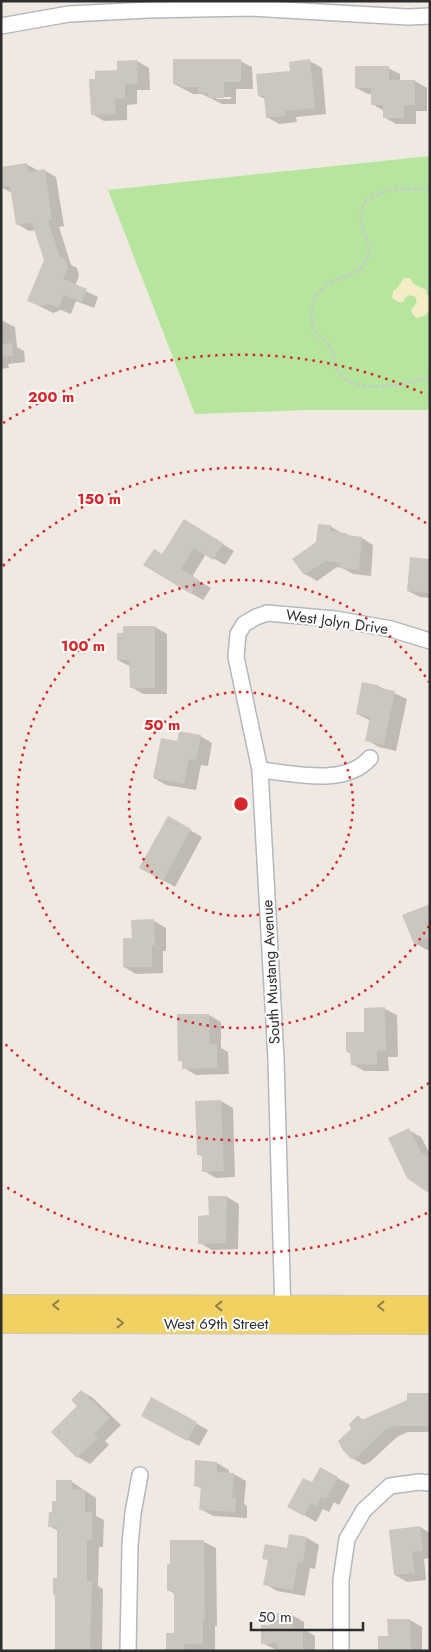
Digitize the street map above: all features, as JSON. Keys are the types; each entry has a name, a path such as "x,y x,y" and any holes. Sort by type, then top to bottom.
{"main road":[{"name":"West 69th Street","path":"1,1305 283,1315 430,1324"},
{"name":"West 69th Street","path":"1,1323 283,1315 430,1306"}],"street":[{"path":"1,26 69,14 148,10 250,8 408,17 430,16"},
{"name":"West Jolyn Drive","path":"244,624 268,613 292,614 391,629 430,641"},
{"name":"South Mustang Avenue","path":"244,624 238,634 236,657 260,770 276,1059 283,1315"},
{"path":"260,770 341,775 353,772 370,758"},
{"path":"128,1651 130,1546 133,1512 140,1475"},
{"path":"341,1651 341,1580 347,1539 364,1510 390,1486 419,1482 430,1483"}],"path":[{"path":"430,189 390,190 366,200 361,214 369,249 367,260 356,272 328,282 316,296 310,315 315,332 330,346 339,373 354,385 382,386 410,383 430,376"}],"green space":[{"path":"430,156 430,410 307,410 195,414 108,190"}],"sand":[{"path":"404,278 410,278 414,284 426,290 427,295 430,296 430,310 426,315 417,318 413,315 411,310 417,302 415,297 410,295 403,302 398,302 392,298 393,291"}],"building":[{"path":"173,59 241,59 241,82 224,82 224,98 208,98 208,93 198,93 198,87 180,87 180,84 173,84"},
{"path":"310,59 315,108 285,111 285,116 266,118 264,96 258,96 256,74 290,71 289,62"},
{"path":"137,60 138,84 125,84 125,98 115,99 116,114 91,115 89,79 95,79 95,71 117,70 117,61"},
{"path":"355,66 389,66 389,80 415,80 415,105 404,105 404,118 383,118 383,105 371,105 371,88 355,88"},
{"path":"27,163 28,172 45,169 52,220 48,220 60,257 65,260 68,268 63,279 87,289 82,302 64,295 59,308 48,304 40,306 27,301 44,260 32,223 16,225 10,186 1,187 1,167"},
{"path":"12,343 13,356 1,357 1,344"},
{"path":"184,519 223,543 213,560 194,548 181,569 199,580 191,594 143,565 154,549 162,554"},
{"path":"318,524 331,525 330,531 362,537 359,570 340,568 340,563 325,561 304,575 292,559 316,542"},
{"path":"410,557 430,559 430,593 407,591"},
{"path":"123,626 155,626 155,688 130,688 129,660 117,660 117,633 123,633"},
{"path":"362,682 378,685 378,688 395,691 384,745 365,741 370,717 356,714"},
{"path":"179,731 201,735 196,760 189,759 184,784 153,778 161,738 177,741"},
{"path":"168,816 191,829 163,881 139,868"},
{"path":"430,904 430,937 414,944 402,915"},
{"path":"154,919 155,945 152,945 152,967 123,967 123,938 132,938 131,920"},
{"path":"385,1007 386,1050 377,1051 377,1064 351,1065 350,1052 346,1052 346,1032 364,1032 364,1008"},
{"path":"177,1014 209,1014 210,1044 217,1044 217,1068 182,1069 182,1061 178,1061"},
{"path":"221,1100 224,1171 202,1172 202,1155 197,1155 195,1101"},
{"path":"409,1128 421,1152 430,1158 430,1194 407,1178 388,1138"},
{"path":"208,1196 227,1196 226,1243 198,1244 198,1216 209,1215"},
{"path":"81,1390 110,1418 94,1434 98,1438 77,1458 51,1432 77,1406 71,1400"},
{"path":"407,1393 430,1393 430,1426 395,1426 385,1430 358,1456 351,1459 338,1441 351,1429 349,1424 358,1415 362,1420 407,1400"},
{"path":"151,1397 197,1422 187,1441 141,1416"},
{"path":"195,1460 217,1462 217,1472 234,1473 232,1498 236,1498 235,1512 199,1510 201,1487 194,1486"},
{"path":"320,1467 338,1477 326,1499 321,1497 316,1506 311,1503 304,1516 287,1507 303,1478 312,1482"},
{"path":"56,1480 72,1480 72,1489 85,1490 85,1512 92,1512 92,1540 87,1540 87,1581 92,1581 90,1651 55,1651 55,1595 53,1595 53,1578 57,1578 57,1527 48,1527 49,1512 52,1512 52,1501 56,1501"},
{"path":"420,1526 423,1551 412,1552 415,1573 394,1575 389,1530"},
{"path":"289,1534 307,1537 303,1563 298,1562 293,1590 263,1585 268,1560 262,1559 265,1544 287,1548"},
{"path":"170,1540 204,1540 205,1620 203,1620 203,1644 184,1644 185,1651 166,1651 166,1633 174,1633 174,1591 167,1591 167,1564 170,1564"},
{"path":"270,1613 292,1613 292,1628 303,1628 303,1651 277,1651 277,1643 261,1644 261,1625 270,1625"},
{"path":"387,1619 410,1619 411,1651 378,1651 378,1636 388,1636"}]}
